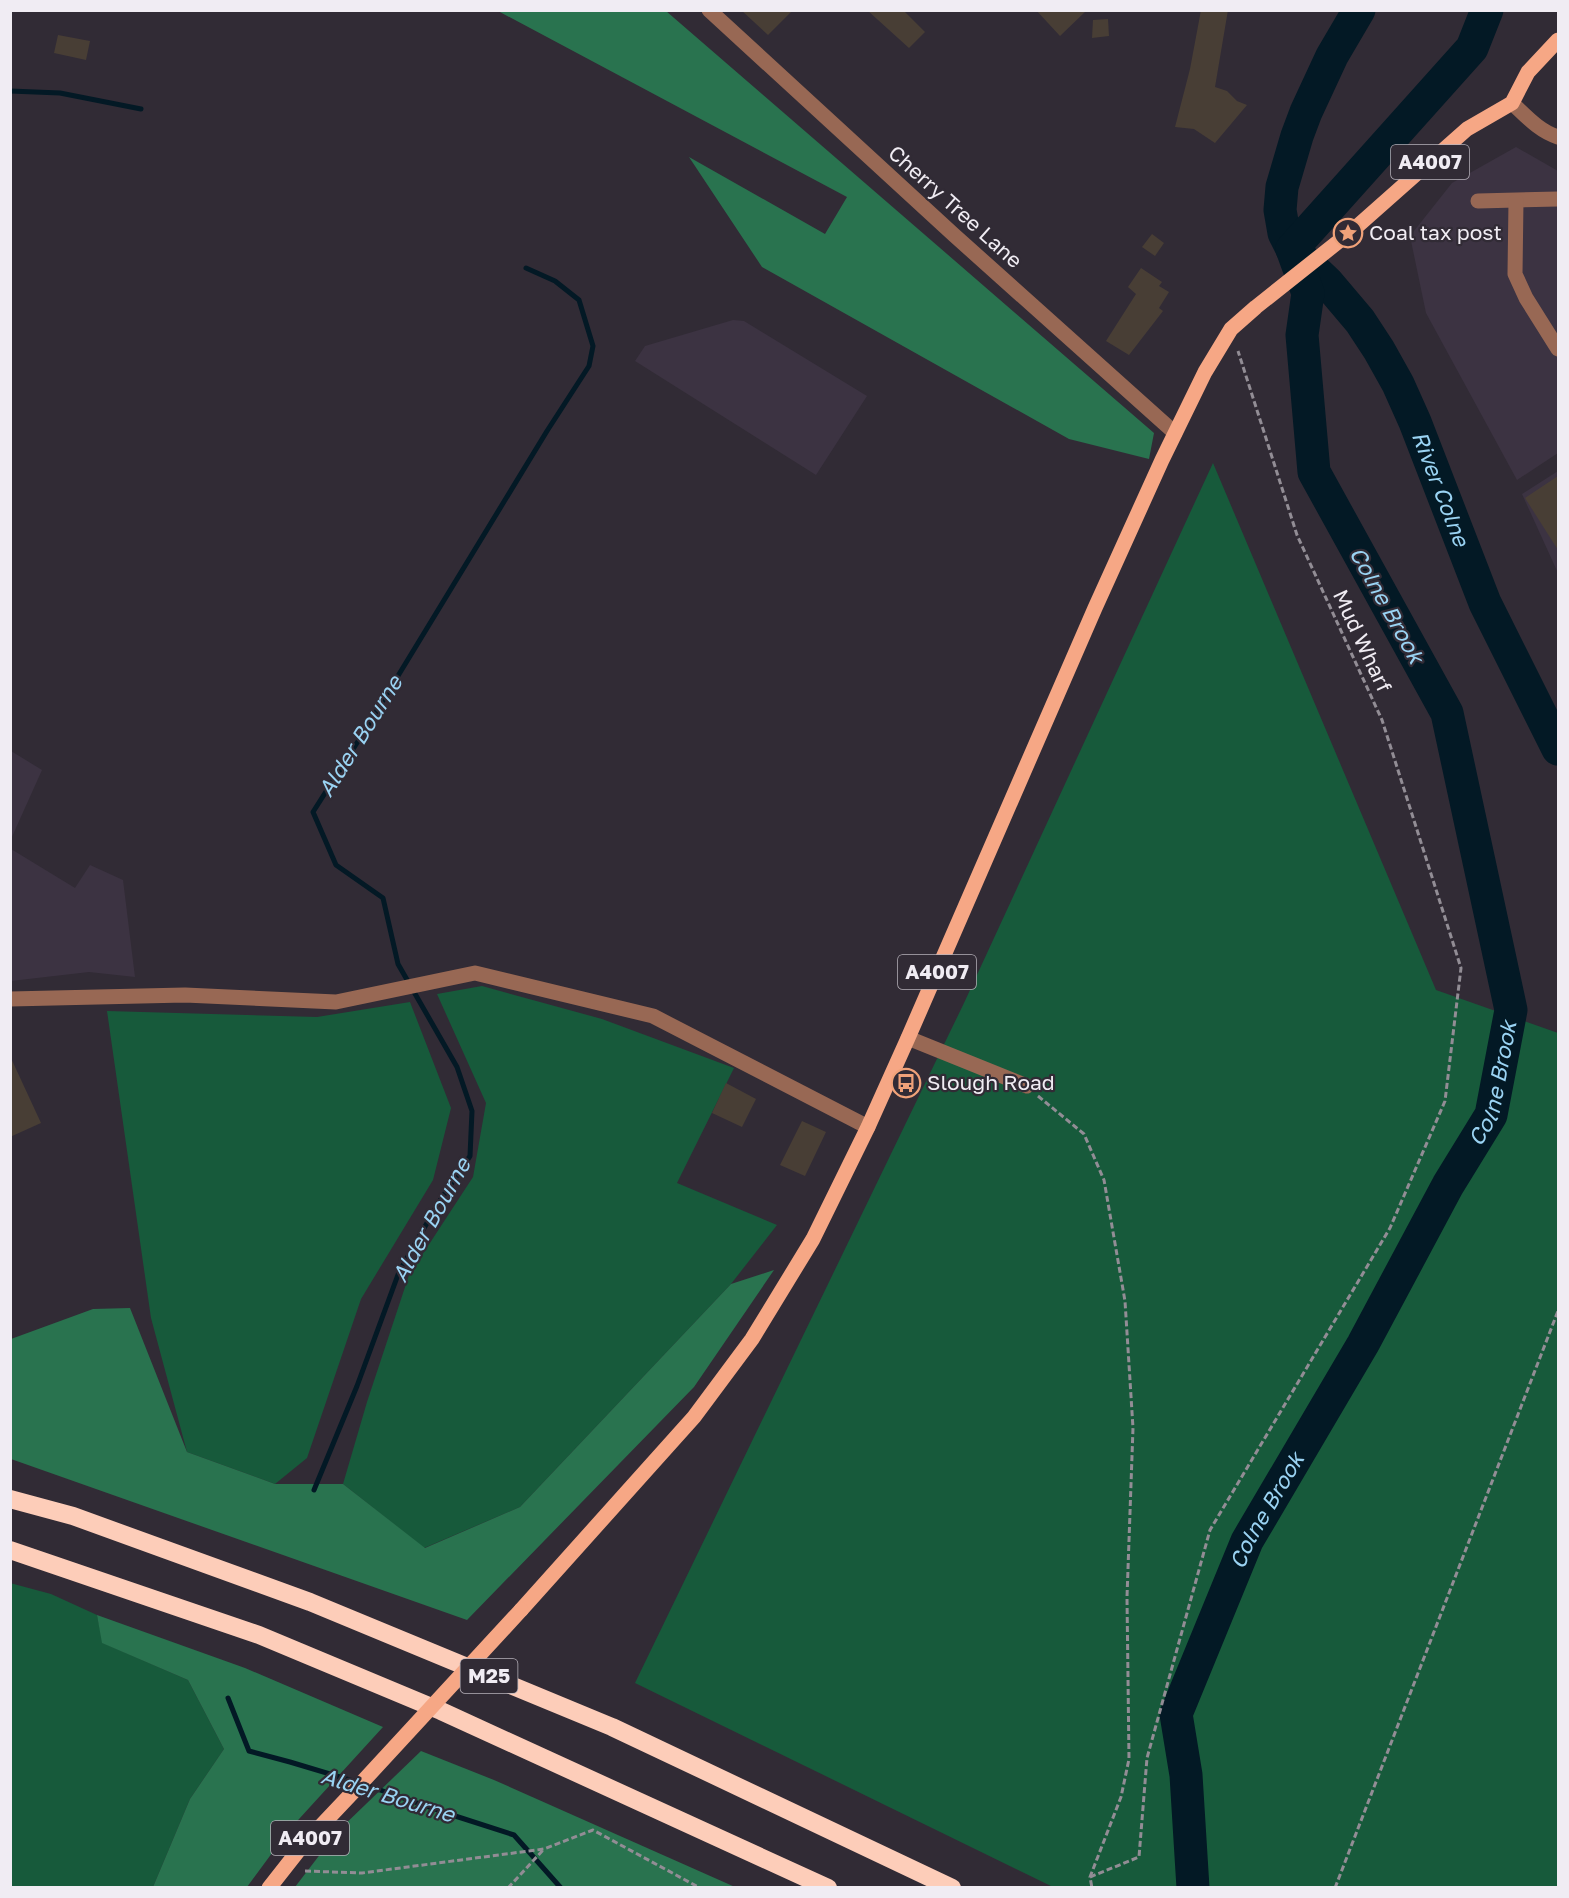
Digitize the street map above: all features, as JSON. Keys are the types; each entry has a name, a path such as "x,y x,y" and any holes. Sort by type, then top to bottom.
{"highway":[{"name":"M25","path":"10,1499 73,1516 310,1602 602,1722 952,1887"},
{"name":"M25","path":"10,1550 259,1635 441,1711 828,1887"}],"main road":[{"path":"1512,103 1528,72 1558,40"},
{"name":"A4007","path":"269,1887 302,1846 521,1610 694,1418 752,1339 813,1239 868,1126 1095,608 1175,433 1205,372 1231,329 1353,230 1467,129 1512,103"}],"street":[{"name":"Cherry Tree Lane","path":"709,10 1175,433"},
{"path":"1512,103 1532,122 1549,134 1558,137"},
{"path":"1478,201 1558,199"},
{"path":"1516,201 1515,274 1526,298 1558,349"},
{"path":"10,999 185,995 336,1002 475,973 653,1016 868,1126"},
{"path":"908,1038 1027,1086"}],"path":[{"name":"Mud Wharf","path":"1090,1877 1139,1857 1148,1758 1210,1530 1390,1228 1444,1101 1461,968 1382,720 1297,535 1231,329"},
{"path":"1027,1086 1084,1134 1104,1180 1125,1301 1133,1428 1127,1597 1129,1759 1121,1797 1090,1877 1092,1887"},
{"path":"1335,1887 1558,1311"},
{"path":"283,1870 362,1873 544,1849 593,1830 700,1887"},
{"path":"508,1887 544,1849"}],"shaded area":[{"path":"1516,147 1558,171 1558,453 1517,480 1426,313 1410,236 1452,183"},
{"path":"733,320 744,321 867,396 816,475 635,361 645,346"},
{"path":"1558,471 1558,573 1522,494"},
{"path":"11,751 42,770 11,839"},
{"path":"11,849 75,888 90,865 123,880 135,977 89,972 11,981"}],"green space":[{"path":"498,11 666,11 1154,433 1149,459 1069,439 762,267 689,157 825,234 847,197"},
{"path":"1213,463 1436,990 1558,1033 1558,1887 1053,1887 635,1683 964,1003"},
{"path":"482,986 602,1019 734,1068 677,1183 777,1225 731,1284 520,1507 424,1548 343,1484 367,1402 409,1275 473,1177 486,1103 437,994"},
{"path":"410,1002 451,1108 433,1180 361,1299 307,1458 275,1484 187,1452 151,1318 107,1011 317,1017"},
{"path":"774,1270 694,1387 467,1620 11,1459 11,1339 93,1309 130,1308 187,1452 275,1484 343,1484 425,1548 520,1507 731,1284"},
{"path":"10,1583 51,1594 97,1615 103,1643 188,1680 224,1749 190,1799 153,1887 11,1887"},
{"path":"97,1615 245,1668 383,1727 289,1830 247,1887 153,1887 190,1799 224,1749 188,1680 102,1643"},
{"path":"421,1751 494,1780 735,1887 295,1887 338,1831"}],"building":[{"path":"741,10 793,10 768,35"},
{"path":"867,10 903,10 925,32 909,48"},
{"path":"1036,10 1087,10 1060,36"},
{"path":"1201,10 1228,10 1215,87 1227,91 1237,101 1247,105 1215,143 1194,129 1175,127 1190,69"},
{"path":"1108,19 1109,36 1092,38 1093,20"},
{"path":"58,35 90,41 86,60 54,53"},
{"path":"1152,234 1164,243 1155,256 1142,247"},
{"path":"1141,268 1162,282 1159,286 1169,292 1159,308 1163,311 1129,355 1106,341 1136,294 1128,287"},
{"path":"1558,476 1558,550 1525,498"},
{"path":"10,1056 41,1123 10,1137"},
{"path":"726,1083 756,1099 742,1127 712,1113"},
{"path":"802,1121 826,1132 805,1176 780,1165"}],"waterway":[{"name":"River Colne","path":"1359,10 1332,56 1297,136 1282,187 1280,210 1284,233 1292,249 1327,282 1360,321 1398,384 1485,603 1558,749"},
{"name":"Colne Brook","path":"1193,1888 1186,1775 1176,1714 1247,1541 1363,1344 1448,1185 1491,1115 1511,1010 1447,713 1314,472 1302,335 1308,293 1292,249 1472,48 1487,10"},
{"name":"Alder Bourne","path":"10,91 60,93 141,109"},
{"name":"Alder Bourne","path":"314,1490 357,1386 399,1272 439,1202 470,1156 472,1111 457,1067 398,964 383,898 336,865 313,812 589,366 593,346 579,300 555,281 526,268"},
{"name":"Alder Bourne","path":"228,1698 249,1751 360,1783 514,1835 561,1888"}],"place":[{"name":"Coal tax post","path":"1348,233"},
{"name":"Slough Road","path":"906,1083"}]}
